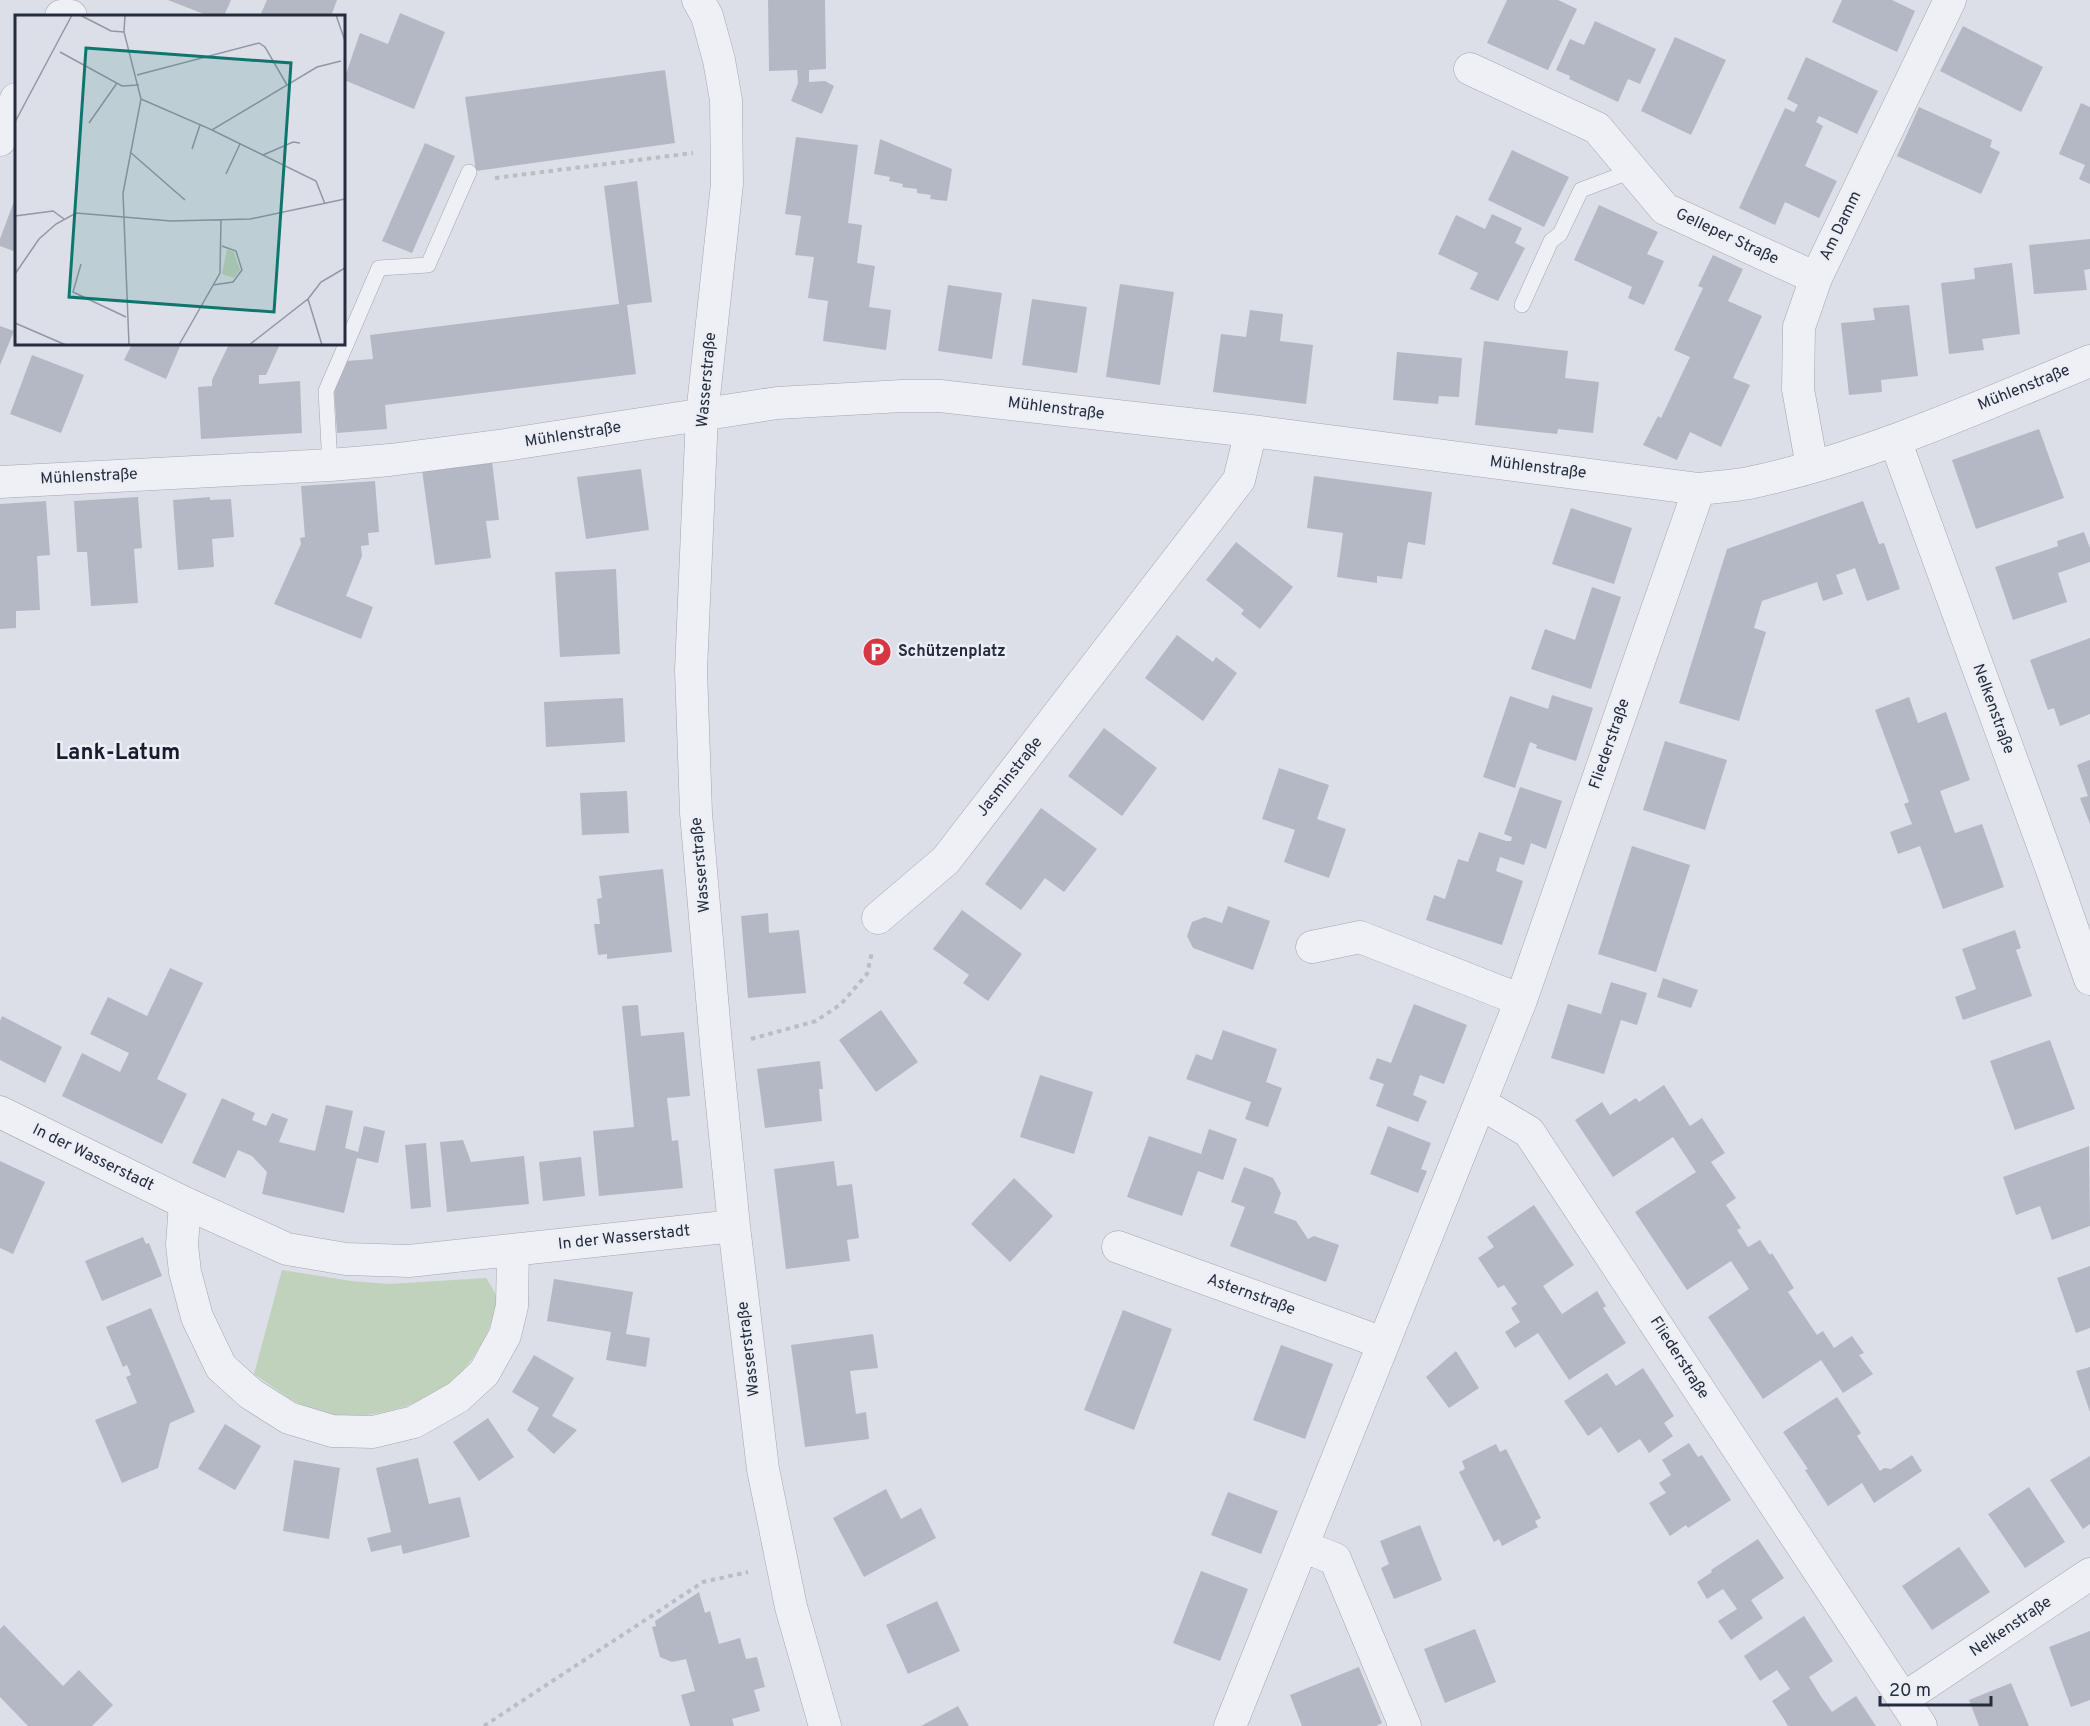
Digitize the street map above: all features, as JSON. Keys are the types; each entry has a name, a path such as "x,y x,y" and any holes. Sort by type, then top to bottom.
{"street":[{"name":"Wasserstraße","path":"698,0 707,16 719,60 726,100 727,184 702,415 691,670 696,813 734,1226 763,1469 791,1607 825,1726"},
{"name":"Am Damm","path":"1812,467 1798,389 1799,327 1816,278 1950,0"},
{"name":"Gelleper Straße","path":"1470,69 1597,128 1665,209 1816,278"},
{"path":"0,140 15,102"},
{"name":"Mühlenstraße","path":"0,482 390,460 505,445 777,403 940,396 1251,432 1699,489 1747,483 1812,467 1895,440 2090,361"},
{"name":"Jasminstraße","path":"878,918 946,860 1232,490 1239,480 1251,432"},
{"name":"Nelkenstraße","path":"1895,440 2054,873 2090,979"},
{"name":"Fliederstraße","path":"1699,489 1521,1000 1480,1103 1529,1132 1921,1726"},
{"path":"1312,947 1359,937 1521,1000"},
{"path":"1230,1726 1480,1103"},
{"name":"In der Wasserstadt","path":"0,1112 185,1203 287,1249 346,1259 409,1261 734,1226"},
{"path":"185,1203 182,1245 185,1272 197,1317 220,1367 251,1394 289,1418 332,1431 373,1432 414,1422 458,1397 484,1373 505,1335 512,1306 513,1250"},
{"name":"Asternstraße","path":"1118,1247 1383,1343"},
{"path":"1302,1546 1335,1559 1405,1726"},
{"name":"Nelkenstraße","path":"1903,1699 2090,1574"}],"lane":[{"path":"1522,305 1551,241 1560,234 1581,190 1634,170"},
{"path":"330,465 326,391 379,268 428,265 468,174"}],"path":[{"path":"468,174 476,180 726,149"},
{"path":"716,1044 739,1042 805,1025 816,1021 841,1004 867,974 878,918"},
{"path":"484,1726 703,1582 782,1564"}],"green space":[{"path":"282,1270 351,1281 389,1284 486,1278 495,1293 496,1307 489,1329 472,1359 454,1380 441,1390 417,1402 388,1411 358,1416 331,1415 300,1404 254,1374"}],"building":[{"path":"168,0 231,0 224,15 206,15"},
{"path":"267,0 337,0 331,15 260,15"},
{"path":"768,0 825,0 826,69 809,70 809,82 825,81 834,86 822,114 791,101 798,83 797,70 769,71"},
{"path":"1507,0 1558,0 1577,9 1548,70 1487,43"},
{"path":"1842,0 1892,0 1915,11 1897,52 1832,22"},
{"path":"400,13 445,32 414,109 345,80 360,33 388,44"},
{"path":"1595,21 1656,49 1640,84 1628,79 1618,102 1569,79 1570,76 1556,70 1570,39 1584,45"},
{"path":"1963,26 2043,67 2021,112 1940,71"},
{"path":"1675,37 1726,60 1691,135 1641,111"},
{"path":"1806,57 1878,91 1857,134 1819,116 1816,122 1823,126 1805,166 1837,181 1819,218 1785,202 1775,225 1739,208 1785,108 1794,112 1798,105 1787,99"},
{"path":"665,70 675,143 476,171 465,97"},
{"path":"2081,103 2090,107 2090,184 2079,179 2085,165 2059,154"},
{"path":"1919,107 1992,140 1990,147 2000,152 1981,194 1897,156"},
{"path":"796,137 858,145 848,223 862,225 857,263 875,266 869,307 891,310 886,350 823,341 828,301 808,298 814,257 795,255 801,216 785,214"},
{"path":"880,139 952,169 947,201 930,199 931,195 917,193 917,189 902,187 903,184 889,181 890,177 874,174"},
{"path":"425,143 455,156 412,253 382,241"},
{"path":"1512,150 1569,177 1544,227 1488,200"},
{"path":"637,181 652,302 627,305 636,374 385,405 387,429 337,433 334,388 346,361 373,359 370,335 619,304 604,186"},
{"path":"15,199 15,252 0,246 0,239"},
{"path":"1599,205 1658,232 1647,254 1664,261 1644,305 1628,298 1632,287 1574,260"},
{"path":"1492,214 1522,228 1515,243 1525,248 1498,301 1470,289 1478,273 1438,254 1456,215 1485,229"},
{"path":"2090,239 2090,269 2084,270 2087,290 2034,294 2029,245"},
{"path":"1713,255 1743,269 1728,301 1762,316 1733,378 1750,385 1721,447 1690,432 1677,460 1643,445 1658,416 1661,418 1690,357 1674,350 1703,288 1698,286"},
{"path":"2012,263 2020,334 1982,339 1984,350 1949,354 1941,283 1975,279 1974,268"},
{"path":"1120,284 1174,292 1160,385 1106,377"},
{"path":"948,285 1002,293 992,359 938,351"},
{"path":"1032,299 1087,307 1077,373 1022,365"},
{"path":"1909,305 1918,376 1881,380 1882,392 1849,395 1841,323 1875,320 1873,308"},
{"path":"1250,310 1283,314 1280,341 1313,345 1306,404 1213,392 1221,334 1246,337"},
{"path":"0,326 14,331 0,365"},
{"path":"1484,341 1568,351 1565,378 1599,382 1593,433 1558,429 1557,434 1475,425"},
{"path":"132,345 181,345 166,379 124,360"},
{"path":"229,345 280,345 266,375 259,375 259,384 300,381 302,433 201,439 198,387 212,386 212,380"},
{"path":"1397,352 1462,358 1459,397 1439,396 1438,404 1393,400"},
{"path":"32,355 84,375 61,433 10,414"},
{"path":"2039,429 2064,498 1976,529 1952,460"},
{"path":"492,461 499,520 486,521 491,558 435,565 422,470"},
{"path":"641,469 649,530 586,539 577,477"},
{"path":"1314,476 1432,492 1425,545 1408,542 1402,579 1377,576 1377,583 1337,577 1343,533 1307,528"},
{"path":"375,481 379,532 368,533 369,545 361,546 362,556 346,596 373,607 361,639 274,604 301,544 300,538 305,537 301,486"},
{"path":"138,497 142,548 134,549 138,603 91,606 87,552 77,552 74,501"},
{"path":"210,497 210,500 231,499 234,537 212,539 214,567 178,570 173,500"},
{"path":"46,501 50,555 37,556 40,610 16,611 16,628 0,629 0,504"},
{"path":"1863,501 1879,544 1884,543 1900,589 1867,601 1855,568 1836,575 1843,594 1823,601 1817,582 1762,601 1754,628 1766,632 1739,721 1679,703 1727,549"},
{"path":"1571,508 1632,528 1614,584 1552,564"},
{"path":"2084,532 2090,548 2090,562 2058,573 2067,602 2013,620 1995,567 2058,546 2057,541"},
{"path":"1236,542 1293,587 1260,629 1241,614 1244,610 1206,580"},
{"path":"616,569 620,654 560,657 555,572"},
{"path":"1592,587 1621,597 1591,689 1531,669 1545,629 1575,640"},
{"path":"1177,635 1213,662 1216,657 1237,673 1203,721 1145,678"},
{"path":"2090,638 2090,714 2060,726 2054,708 2048,710 2030,660"},
{"path":"1552,695 1593,708 1576,761 1536,748 1537,745 1530,742 1515,788 1483,777 1510,696 1548,709"},
{"path":"1909,697 1918,723 1946,712 1970,780 1940,791 1955,833 1982,824 2004,887 1943,909 1920,846 1898,854 1890,832 1912,824 1904,804 1909,802 1875,710"},
{"path":"623,698 625,742 546,747 544,702"},
{"path":"1104,728 1157,768 1122,816 1068,776"},
{"path":"1665,741 1727,760 1705,830 1643,810"},
{"path":"2090,760 2090,824 2080,798 2088,796 2077,765"},
{"path":"1279,768 1329,785 1317,819 1346,829 1329,878 1284,862 1295,830 1262,819"},
{"path":"1520,787 1562,801 1546,849 1531,843 1524,865 1500,857 1496,871 1523,881 1502,945 1426,920 1434,895 1445,899 1458,859 1468,862 1479,832 1511,841 1512,837 1504,834"},
{"path":"627,791 629,833 582,835 580,793"},
{"path":"1041,808 1097,849 1064,892 1045,878 1021,910 985,884"},
{"path":"1632,846 1690,865 1656,972 1598,954"},
{"path":"663,869 672,952 607,959 607,954 598,955 594,924 600,924 597,899 602,898 599,876"},
{"path":"1228,906 1270,921 1253,970 1193,948 1187,936 1192,922 1205,917 1222,923"},
{"path":"962,910 1022,954 988,1001 963,983 969,975 933,949"},
{"path":"768,913 769,933 799,930 806,993 748,998 741,916"},
{"path":"2015,930 2021,948 2016,950 2032,996 1963,1020 1955,997 1976,989 1962,949"},
{"path":"170,968 203,983 157,1079 187,1094 162,1144 62,1096 82,1053 120,1072 129,1053 90,1034 108,997 147,1016"},
{"path":"1663,978 1698,990 1691,1008 1657,997"},
{"path":"1611,982 1647,993 1637,1025 1621,1020 1604,1074 1551,1058 1568,1004 1601,1014"},
{"path":"1414,1004 1467,1025 1444,1084 1420,1075 1413,1095 1427,1101 1418,1122 1376,1106 1384,1084 1369,1079 1377,1058 1391,1063"},
{"path":"638,1005 641,1036 684,1032 690,1096 667,1098 672,1141 678,1140 683,1188 599,1196 593,1131 634,1127 622,1006"},
{"path":"881,1010 918,1062 876,1092 839,1040"},
{"path":"2,1016 62,1047 45,1083 0,1060"},
{"path":"1223,1030 1277,1049 1266,1082 1282,1088 1268,1127 1245,1119 1251,1102 1186,1079 1196,1054 1212,1060"},
{"path":"2050,1040 2075,1109 2015,1130 1990,1061"},
{"path":"820,1061 823,1089 819,1089 822,1121 765,1128 757,1069"},
{"path":"1040,1075 1093,1092 1074,1154 1020,1137"},
{"path":"1664,1085 1690,1126 1702,1118 1725,1153 1711,1162 1736,1198 1726,1205 1741,1228 1737,1230 1748,1247 1760,1240 1770,1255 1772,1253 1794,1288 1788,1292 1817,1335 1823,1331 1834,1348 1852,1336 1864,1353 1859,1355 1873,1374 1843,1393 1821,1360 1763,1399 1708,1317 1749,1289 1731,1261 1687,1290 1635,1212 1696,1172 1673,1137 1613,1177 1575,1120 1602,1102 1610,1115 1636,1098 1639,1102"},
{"path":"222,1098 255,1113 252,1120 266,1126 272,1113 288,1119 279,1142 315,1151 326,1105 353,1111 345,1148 358,1152 364,1126 385,1131 378,1163 357,1158 344,1213 262,1194 267,1172 252,1156 238,1150 225,1178 192,1163"},
{"path":"1388,1126 1431,1143 1421,1169 1427,1171 1418,1193 1370,1174"},
{"path":"1209,1129 1237,1139 1223,1180 1198,1171 1182,1216 1127,1197 1149,1136 1201,1154"},
{"path":"463,1140 471,1162 524,1156 529,1204 447,1212 440,1142"},
{"path":"426,1143 431,1207 411,1209 405,1145"},
{"path":"2089,1146 2090,1226 2052,1240 2040,1206 2016,1215 2003,1177"},
{"path":"581,1157 585,1196 543,1201 539,1162"},
{"path":"0,1161 45,1182 13,1254 0,1248"},
{"path":"834,1161 837,1186 852,1184 859,1238 847,1240 850,1261 786,1269 774,1169"},
{"path":"1244,1167 1273,1178 1281,1193 1274,1213 1296,1221 1308,1239 1314,1236 1339,1245 1326,1282 1230,1246 1245,1207 1231,1202"},
{"path":"1014,1178 1053,1216 1010,1262 971,1224"},
{"path":"1534,1205 1574,1265 1543,1286 1562,1314 1597,1291 1606,1306 1603,1308 1626,1343 1569,1380 1538,1333 1515,1348 1505,1332 1520,1322 1511,1308 1517,1304 1504,1285 1498,1288 1478,1258 1494,1247 1487,1237"},
{"path":"143,1237 146,1244 149,1243 162,1276 102,1301 85,1261"},
{"path":"2090,1266 2090,1328 2076,1333 2057,1278"},
{"path":"554,1279 633,1292 626,1334 650,1338 646,1367 606,1360 611,1332 547,1321"},
{"path":"151,1308 195,1412 170,1423 158,1468 122,1483 95,1420 137,1403 126,1377 131,1375 127,1365 123,1367 106,1327"},
{"path":"1123,1310 1172,1329 1134,1430 1084,1410"},
{"path":"873,1334 878,1368 850,1371 856,1414 866,1412 869,1439 805,1447 791,1345"},
{"path":"1281,1345 1333,1364 1305,1439 1253,1420"},
{"path":"1456,1351 1479,1388 1449,1408 1426,1377"},
{"path":"534,1355 574,1378 552,1416 577,1430 554,1454 527,1430 539,1408 512,1392"},
{"path":"2090,1367 2090,1412 2076,1371"},
{"path":"1643,1368 1674,1416 1664,1423 1673,1436 1649,1453 1640,1439 1618,1453 1601,1427 1588,1436 1564,1401 1607,1373 1616,1386"},
{"path":"1837,1397 1861,1433 1857,1436 1880,1471 1884,1468 1891,1469 1912,1455 1922,1471 1874,1503 1862,1483 1828,1506 1805,1470 1808,1469 1783,1432"},
{"path":"488,1418 514,1457 479,1481 453,1442"},
{"path":"225,1424 261,1446 235,1490 198,1469"},
{"path":"1689,1443 1698,1457 1702,1455 1731,1500 1688,1528 1686,1525 1670,1536 1649,1503 1666,1493 1659,1483 1671,1475 1662,1460"},
{"path":"1496,1444 1500,1452 1506,1449 1541,1518 1535,1521 1538,1527 1502,1546 1499,1539 1494,1542 1459,1472 1465,1469 1462,1461"},
{"path":"2090,1456 2090,1524 2083,1529 2050,1480"},
{"path":"418,1458 429,1504 460,1497 470,1537 403,1554 401,1545 371,1552 367,1538 391,1532 376,1468"},
{"path":"294,1460 340,1468 329,1539 283,1531"},
{"path":"2029,1487 2065,1542 2025,1568 1988,1514"},
{"path":"886,1489 901,1519 921,1508 936,1538 864,1577 833,1518"},
{"path":"1228,1492 1278,1511 1261,1554 1211,1535"},
{"path":"1420,1525 1442,1580 1394,1599 1381,1568 1389,1564 1380,1541"},
{"path":"1758,1539 1784,1578 1751,1600 1763,1618 1731,1640 1718,1621 1737,1609 1723,1589 1707,1599 1697,1582"},
{"path":"1959,1547 1990,1592 1932,1630 1902,1586"},
{"path":"1201,1571 1248,1589 1220,1661 1173,1643"},
{"path":"699,1592 705,1613 710,1611 719,1644 740,1638 746,1659 757,1657 765,1687 754,1690 760,1711 732,1719 734,1726 690,1726 681,1695 695,1691 686,1659 672,1662 660,1657 652,1627 656,1626 655,1621"},
{"path":"937,1601 960,1651 908,1674 886,1625"},
{"path":"1804,1616 1833,1661 1809,1677 1820,1695 1832,1712 1856,1696 1876,1726 1788,1726 1772,1701 1790,1689 1777,1670 1760,1681 1744,1656"},
{"path":"4,1625 63,1686 79,1670 113,1705 92,1726 28,1726 0,1697 0,1629"},
{"path":"1475,1629 1496,1682 1445,1703 1424,1649"},
{"path":"2090,1631 2090,1700 2071,1707 2049,1647"},
{"path":"1359,1667 1382,1723 1376,1726 1302,1726 1290,1695"},
{"path":"2011,1683 2029,1726 1979,1726 1969,1700"},
{"path":"958,1706 969,1726 921,1726"}],"place":[{"name":"Schützenplatz","path":"877,652"}],"district":[{"name":"Lank-Latum","path":"118,753"}]}
